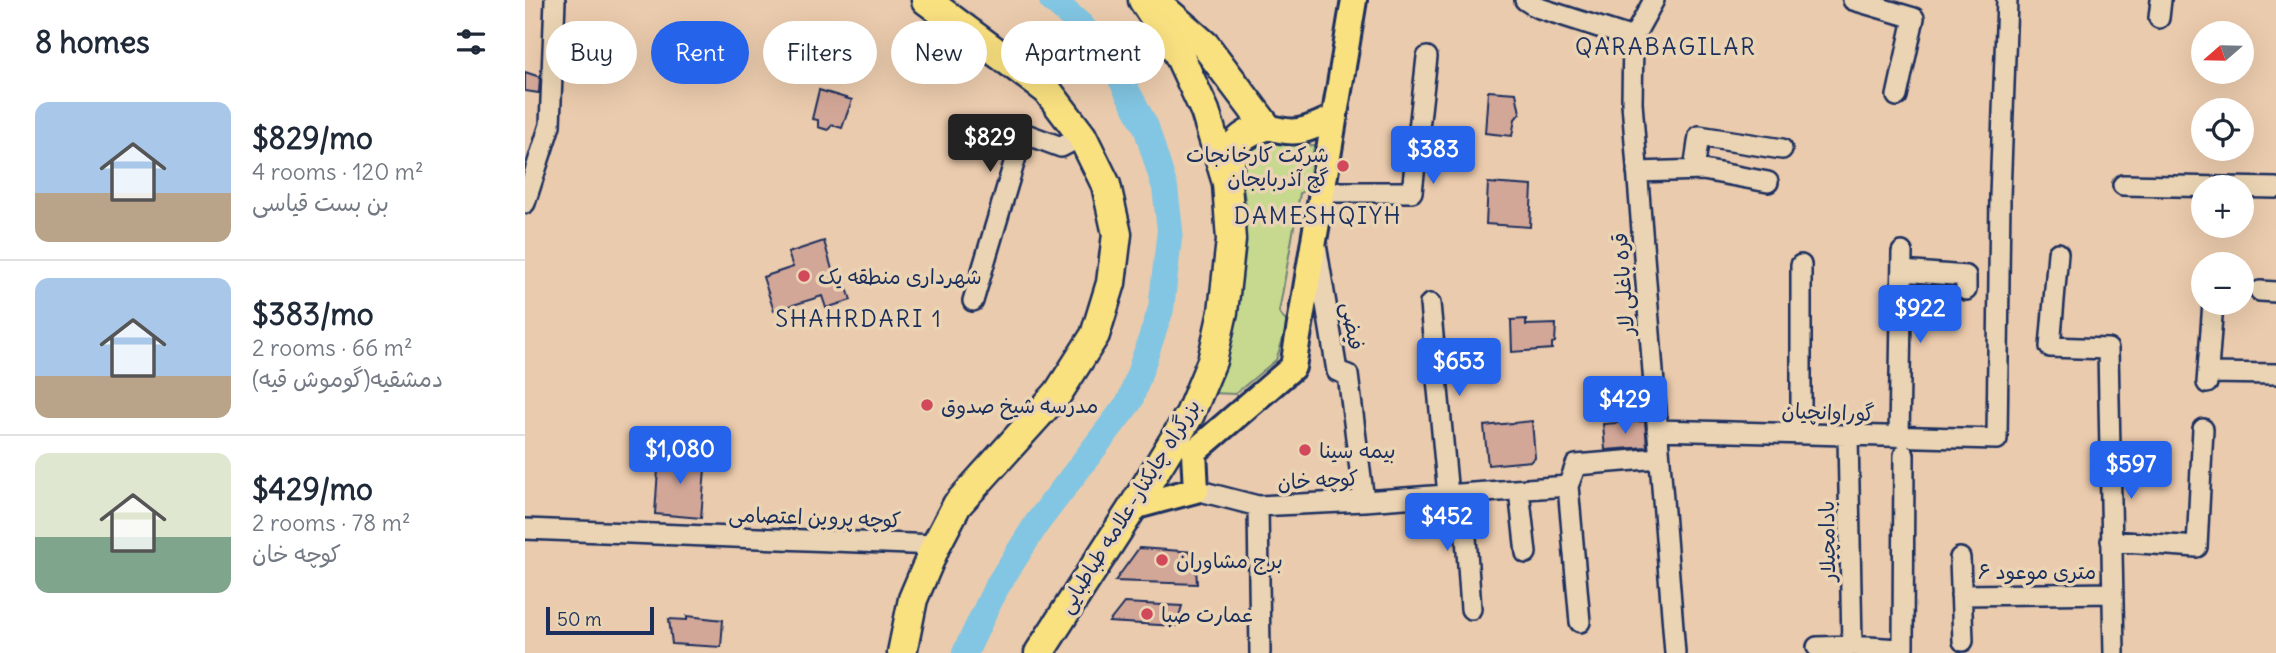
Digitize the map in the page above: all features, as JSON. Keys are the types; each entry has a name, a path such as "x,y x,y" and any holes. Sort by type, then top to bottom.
{"highway":[{"path":"926,0 1001,55"},
{"path":"953,0 1001,53"},
{"name":"بزرگراه چایکنار-علامه طباطبایی","path":"1039,653 1190,414 1212,361 1223,312 1231,240 1227,183 1205,111 1178,53 1143,0"},
{"path":"1153,0 1205,45 1266,125 1244,134 1231,150 1227,183"},
{"path":"889,653 936,545 957,505 1058,393 1095,335 1111,283 1117,234 1106,186 1081,136 1047,90 1039,84"},
{"path":"1060,653 1078,591"},
{"path":"902,653 913,599"}],"main road":[{"path":"1133,507 1196,490 1194,452 1293,367 1354,0"},
{"path":"1266,125 1286,133 1308,130 1335,117"}],"street":[{"path":"525,203 550,125 555,0"},
{"path":"1524,0 1536,7 1633,38"},
{"name":"قره باغلی لار","path":"1654,0 1633,38 1632,103 1675,653"},
{"path":"1853,0 1913,18 1897,96"},
{"name":"گوراوانچیان","path":"1657,430 1848,435 1901,446 1997,439 2000,197 2007,0"},
{"path":"1322,192 1412,192 1427,57"},
{"path":"973,301 1023,134 1061,147 1081,136"},
{"path":"1694,170 1699,136 1781,149"},
{"path":"1637,172 1694,170 1768,182"},
{"path":"2123,185 2276,188"},
{"name":"فیضی","path":"1315,235 1337,371 1348,375 1364,501"},
{"path":"2058,253 2050,347 2108,349 2114,653"},
{"path":"1817,647 1903,647 1902,262 1966,276 1966,290"},
{"path":"1801,265 1801,434"},
{"path":"1430,304 1471,609"},
{"path":"2212,315 2207,378 2276,374"},
{"path":"2111,541 2197,547 2203,429"},
{"name":"بادامچیلار","path":"1848,435 1852,646"},
{"path":"1580,622 1569,486 1576,465 1659,458"},
{"name":"کوچه خان","path":"1196,490 1258,506 1569,486"},
{"path":"1519,490 1525,553"},
{"path":"1258,506 1260,653"},
{"name":"کوچه پروین اعتصامی","path":"525,529 936,545"},
{"path":"1960,558 1963,641"},
{"name":"۶ متری موعود","path":"1961,595 2112,593"}],"green space":[{"path":"1257,139 1314,146 1308,188 1300,193 1279,312 1288,324 1276,360 1235,394 1212,393 1248,217 1238,159"}],"building":[{"path":"525,72 540,77 539,93 525,91"},
{"path":"819,90 852,100 842,128 832,125 828,130 818,127 818,120 812,119"},
{"path":"1488,91 1516,93 1520,113 1515,119 1512,136 1485,133"},
{"path":"1488,183 1532,186 1530,227 1486,224"},
{"name":"شهرداری منطقه یک","path":"824,241 833,273 843,276 851,300 826,308 822,296 774,311 763,277 793,267 788,253"},
{"path":"1526,319 1526,325 1556,324 1552,349 1512,352 1511,320"},
{"path":"1532,421 1535,457 1531,461 1488,465 1484,426"},
{"path":"1645,421 1647,447 1605,450 1603,424"},
{"path":"659,454 706,457 701,518 655,514"},
{"name":"برج مشاوران","path":"1139,548 1195,552 1197,584 1115,581"},
{"name":"عمارت صبا","path":"1124,603 1182,606 1176,626 1109,622"},
{"path":"687,616 723,620 721,647 672,644 669,619 687,620"}],"waterway":[{"path":"965,653 996,588 1037,523 1130,401 1161,309 1170,230 1165,188 1146,127 1114,66 1082,26 1052,0"}],"place":[{"name":"شرکت کارخانجات گچ آذربایجان","path":"1343,166"},
{"name":"شهرداری منطقه یک","path":"804,276"},
{"name":"مدرسه شیخ صدوق","path":"927,405"},
{"name":"بیمه سینا","path":"1305,450"},
{"name":"برج مشاوران","path":"1162,560"},
{"name":"عمارت صبا","path":"1147,614"}],"district":[{"name":"QARABAGILAR","path":"1666,46"},
{"name":"DAMESHQIYH","path":"1318,215"},
{"name":"SHAHRDARI 1","path":"859,318"}]}
